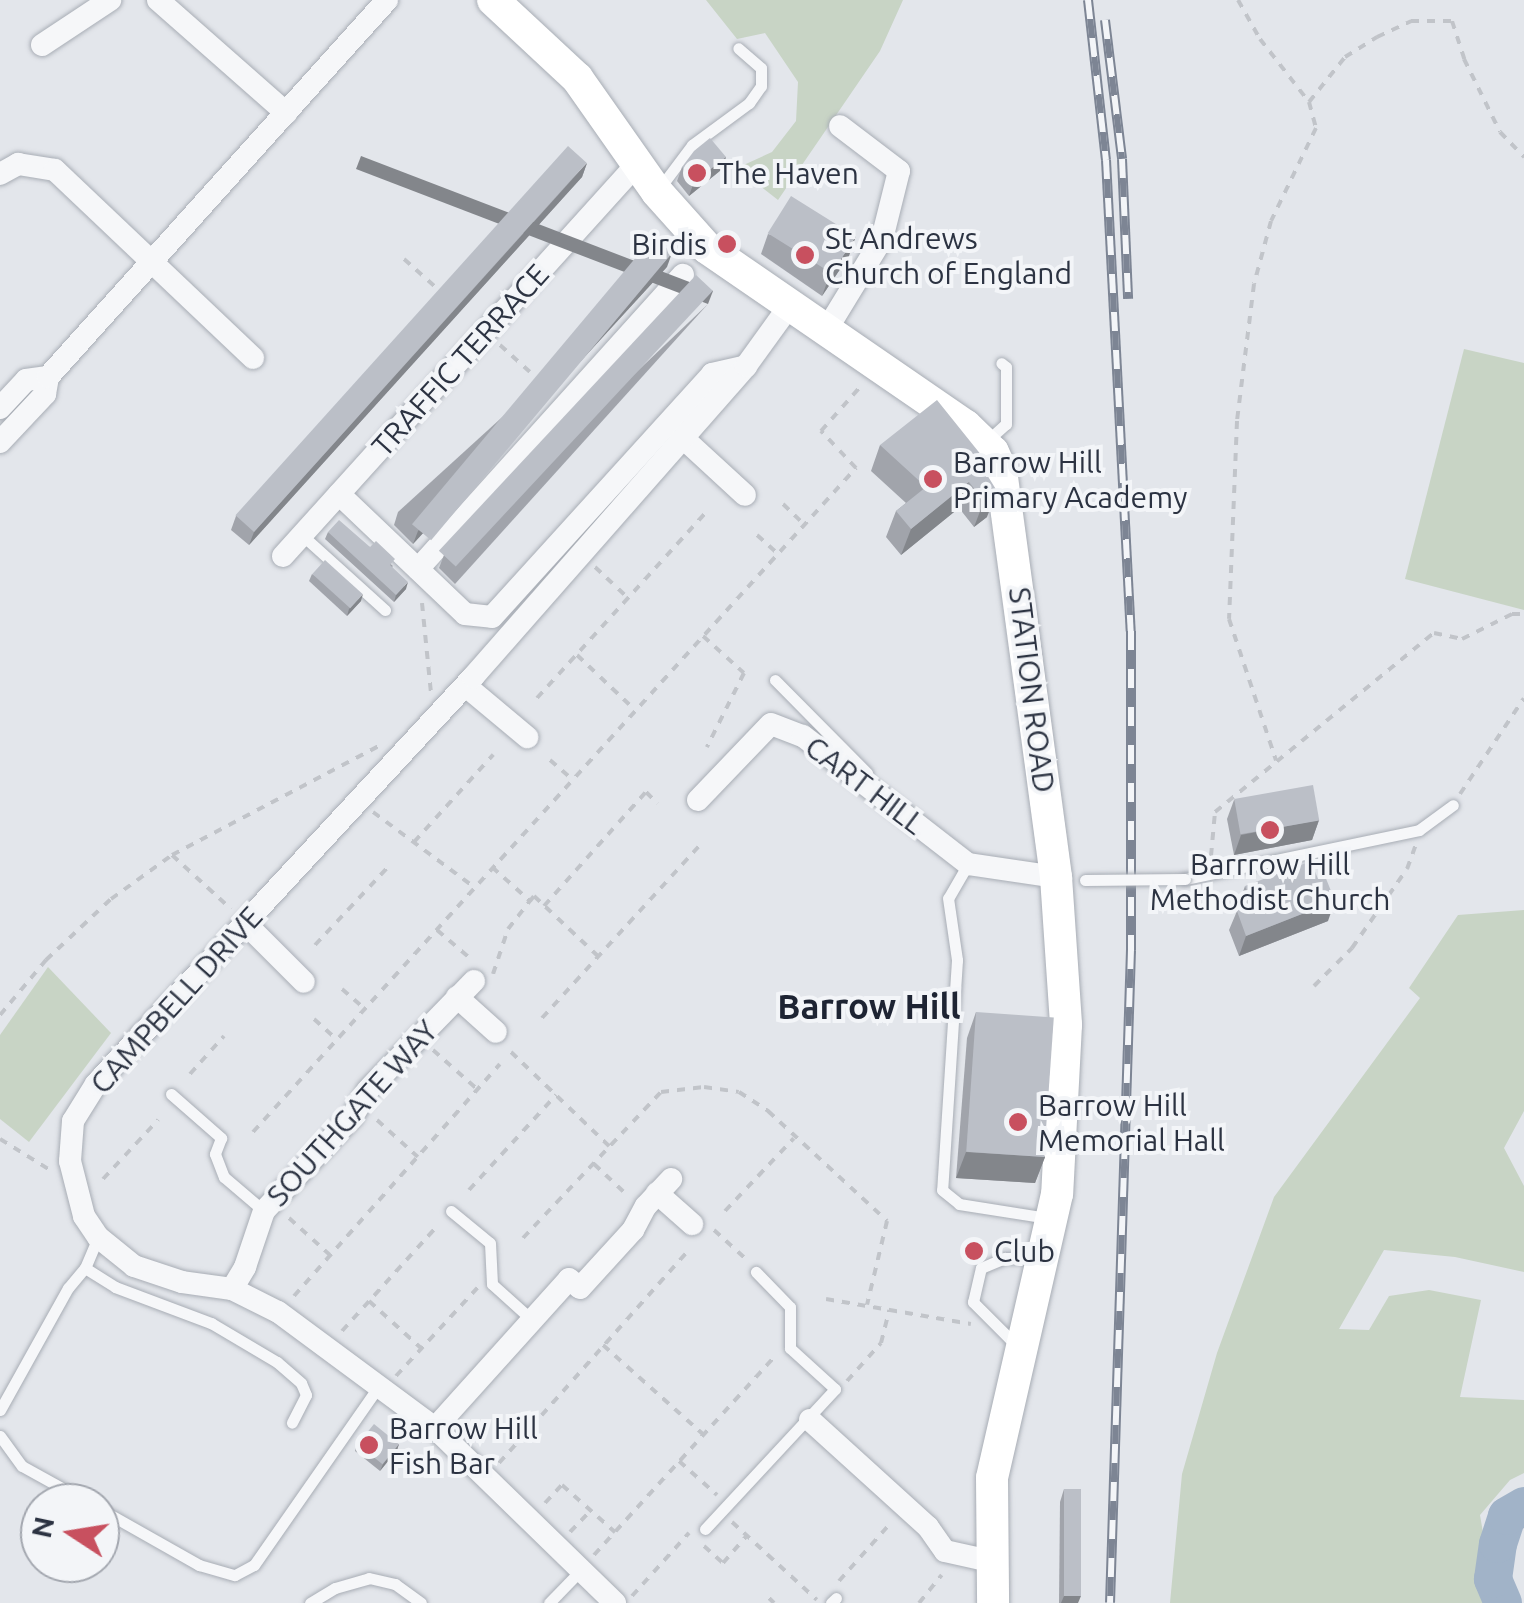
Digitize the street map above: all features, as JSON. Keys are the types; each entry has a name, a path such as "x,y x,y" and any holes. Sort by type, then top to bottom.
{"street":[{"path":"42,45 110,0"},
{"path":"158,0 286,113"},
{"path":"0,442 44,394 48,376 387,0"},
{"name":"STATION ROAD","path":"493,0 577,78 657,192 707,248 880,365 984,443 997,461 1007,492 1071,878 1057,1194 992,1478 990,1562 994,1603"},
{"path":"827,329 882,239 898,171 840,126"},
{"path":"0,174 18,164 55,170 254,358"},
{"name":"TRAFFIC TERRACE","path":"283,556 637,164"},
{"path":"418,569 683,275"},
{"name":"CAMPBELL DRIVE","path":"615,1603 435,1428 278,1312 232,1289 182,1282 134,1266 98,1237 84,1216 70,1161 72,1121 96,1084 466,686 746,366 790,306"},
{"path":"339,494 465,614 492,617 712,374 746,366"},
{"path":"0,408 26,380 48,376"},
{"path":"683,438 745,496"},
{"path":"466,686 527,737"},
{"name":"CART HILL","path":"698,800 771,724 803,736 968,864 1071,878"},
{"path":"245,922 304,982"},
{"name":"SOUTHGATE WAY","path":"232,1289 273,1211 352,1117 368,1090 474,978 496,1032"},
{"path":"435,1428 569,1279 580,1288 634,1230 664,1186 701,1225"},
{"path":"810,1420 928,1527 946,1551 990,1562"}],"lane":[{"path":"657,192 692,144 749,103 761,86 761,68 738,48"},
{"path":"984,443 1006,424 1006,367 1000,364"},
{"path":"302,535 384,610"},
{"path":"775,680 920,827"},
{"path":"1071,878 1185,879 1209,875 1420,830 1453,805"},
{"path":"968,864 948,898 956,960 942,1190 958,1204 1051,1219"},
{"path":"172,1094 221,1138 215,1154 224,1177 273,1211"},
{"path":"451,1211 490,1243 492,1284 532,1320"},
{"path":"0,1410 68,1288 85,1268 98,1237"},
{"path":"1020,1348 973,1302 981,1268 1006,1258 1042,1258"},
{"path":"85,1268 115,1287 211,1323 277,1362 301,1383 306,1396 292,1423"},
{"path":"706,1530 835,1389 790,1348 790,1307 753,1268"},
{"path":"120,1520 199,1564 235,1575 254,1565 379,1386"},
{"path":"0,1436 22,1466 53,1483"},
{"path":"549,1603 582,1568"},
{"path":"310,1603 335,1588 368,1578 394,1584 421,1603"}],"path":[{"path":"1238,0 1260,39 1308,102 1316,128 1271,221 1254,284 1237,420 1229,619 1276,760"},
{"path":"1308,102 1345,57 1377,37 1411,21 1452,21 1464,60 1500,132 1524,157"},
{"path":"253,1132 856,468 821,430 880,365"},
{"path":"783,504 804,525"},
{"path":"536,698 707,511"},
{"path":"757,535 778,554"},
{"path":"582,554 628,598"},
{"path":"418,569 430,692 419,705"},
{"path":"1209,875 1215,812 1276,760 1434,634 1462,639 1512,614 1524,614"},
{"path":"704,636 744,673 707,747"},
{"path":"576,654 635,710"},
{"path":"1453,805 1524,698"},
{"path":"0,1014 46,960 98,912 172,855 386,742"},
{"path":"414,842 494,755"},
{"path":"550,760 572,779"},
{"path":"544,906 646,792 657,802"},
{"path":"358,800 474,887"},
{"path":"1314,986 1352,948 1407,869 1420,830"},
{"path":"542,1018 702,843"},
{"path":"172,855 245,922"},
{"path":"315,944 388,867"},
{"path":"492,867 530,902"},
{"path":"436,930 474,978 534,896 598,956"},
{"path":"342,989 364,1009"},
{"path":"314,1019 337,1040"},
{"path":"190,1074 224,1036"},
{"path":"430,1047 478,1090"},
{"path":"511,1052 608,1146"},
{"path":"278,1312 500,1064"},
{"path":"523,1238 661,1092 704,1087 739,1092 795,1136 888,1221 867,1306"},
{"path":"469,1190 556,1094"},
{"path":"370,1114 418,1157"},
{"path":"103,1179 158,1120"},
{"path":"726,1211 795,1136"},
{"path":"0,1139 46,1172 70,1161"},
{"path":"592,1163 631,1198"},
{"path":"273,1211 330,1256"},
{"path":"701,1225 753,1268"},
{"path":"342,1330 438,1226"},
{"path":"499,1462 690,1249"},
{"path":"379,1386 396,1376 491,1273"},
{"path":"826,1299 968,1326 984,1316"},
{"path":"369,1301 421,1349"},
{"path":"844,1384 881,1343 889,1310"},
{"path":"582,1568 790,1339"},
{"path":"604,1345 703,1434"},
{"path":"679,1461 748,1536 819,1602"},
{"path":"543,1506 562,1485 615,1532"},
{"path":"570,1532 591,1510"},
{"path":"833,1596 888,1526"},
{"path":"626,1603 689,1533"},
{"path":"704,1546 722,1563 748,1536"},
{"path":"919,1603 942,1575"}],"green space":[{"path":"706,0 903,0 880,51 778,200 737,168 772,152 796,121 798,82 765,33 737,39"},
{"path":"1464,349 1524,363 1524,610 1405,579"},
{"path":"1524,910 1524,1111 1504,1148 1524,1186 1524,1272 1455,1257 1384,1250 1339,1329 1369,1330 1389,1296 1429,1290 1481,1300 1460,1397 1524,1400 1524,1473 1510,1480 1480,1515 1491,1580 1489,1603 1170,1603 1182,1474 1217,1353 1274,1197 1420,998 1409,988 1458,915"},
{"path":"48,967 111,1033 29,1142 0,1119 0,1035"}],"building":[{"path":"710,138 726,157 694,182 682,167"},
{"path":"568,146 587,163 254,532 235,515"},
{"path":"791,196 855,236 832,274 768,233"},
{"path":"653,237 672,253 431,540 412,524"},
{"path":"696,275 713,291 456,566 439,551"},
{"path":"937,400 990,466 984,470 997,491 984,501 969,482 911,529 896,511 926,487 880,445"},
{"path":"339,520 370,547 376,541 395,559 390,565 408,582 396,595 328,532"},
{"path":"325,560 363,594 350,608 312,574"},
{"path":"1313,785 1319,820 1240,834 1234,799"},
{"path":"1311,861 1318,879 1325,876 1335,901 1246,936 1237,911 1252,904 1245,886"},
{"path":"976,1012 1054,1017 1044,1157 966,1152"},
{"path":"374,1424 399,1444 383,1464 358,1444"},
{"path":"1064,1489 1081,1489 1081,1596 1064,1596"}],"waterway":[{"path":"1503,1603 1493,1579 1498,1544 1507,1516 1524,1506"}],"railway":[{"path":"1088,0 1106,160 1131,631 1131,950 1110,1603"},
{"path":"1105,20 1122,159 1128,299"}],"place":[{"name":"The Haven","path":"697,173"},
{"name":"Birdis","path":"727,244"},
{"name":"St Andrews Church of England","path":"805,255"},
{"name":"Barrow Hill Primary Academy","path":"933,479"},
{"name":"Barrrow Hill Methodist Church","path":"1270,830"},
{"name":"Barrow Hill Memorial Hall","path":"1018,1122"},
{"name":"Club","path":"974,1251"},
{"name":"Barrow Hill Fish Bar","path":"369,1445"}],"district":[{"name":"Barrow Hill","path":"869,1006"}]}
